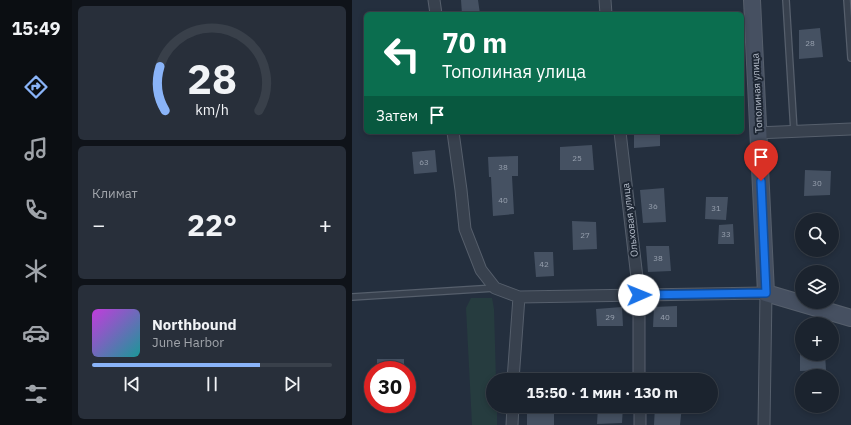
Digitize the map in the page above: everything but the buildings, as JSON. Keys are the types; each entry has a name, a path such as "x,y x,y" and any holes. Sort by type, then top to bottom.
{"street":[{"path":"434,0 436,12"},
{"path":"605,0 606,12"},
{"name":"Тополиная улица","path":"752,0 766,293 764,425"},
{"path":"758,133 851,129"},
{"path":"453,134 465,229 481,270 495,288 519,297 766,293 851,318"},
{"name":"Ольховая улица","path":"620,134 639,295 639,373"},
{"path":"514,373 519,297"},
{"path":"512,425 513,413"},
{"path":"640,413 640,425"}],"lane":[{"path":"786,0 794,132"},
{"path":"847,0 851,58"},
{"path":"352,298 495,288"}],"green space":[{"path":"471,298 492,298 494,309 496,373 486,373 486,413 497,413 497,425 472,425 466,308"}],"route":[{"path":"639,295 766,293 761,181"}]}
